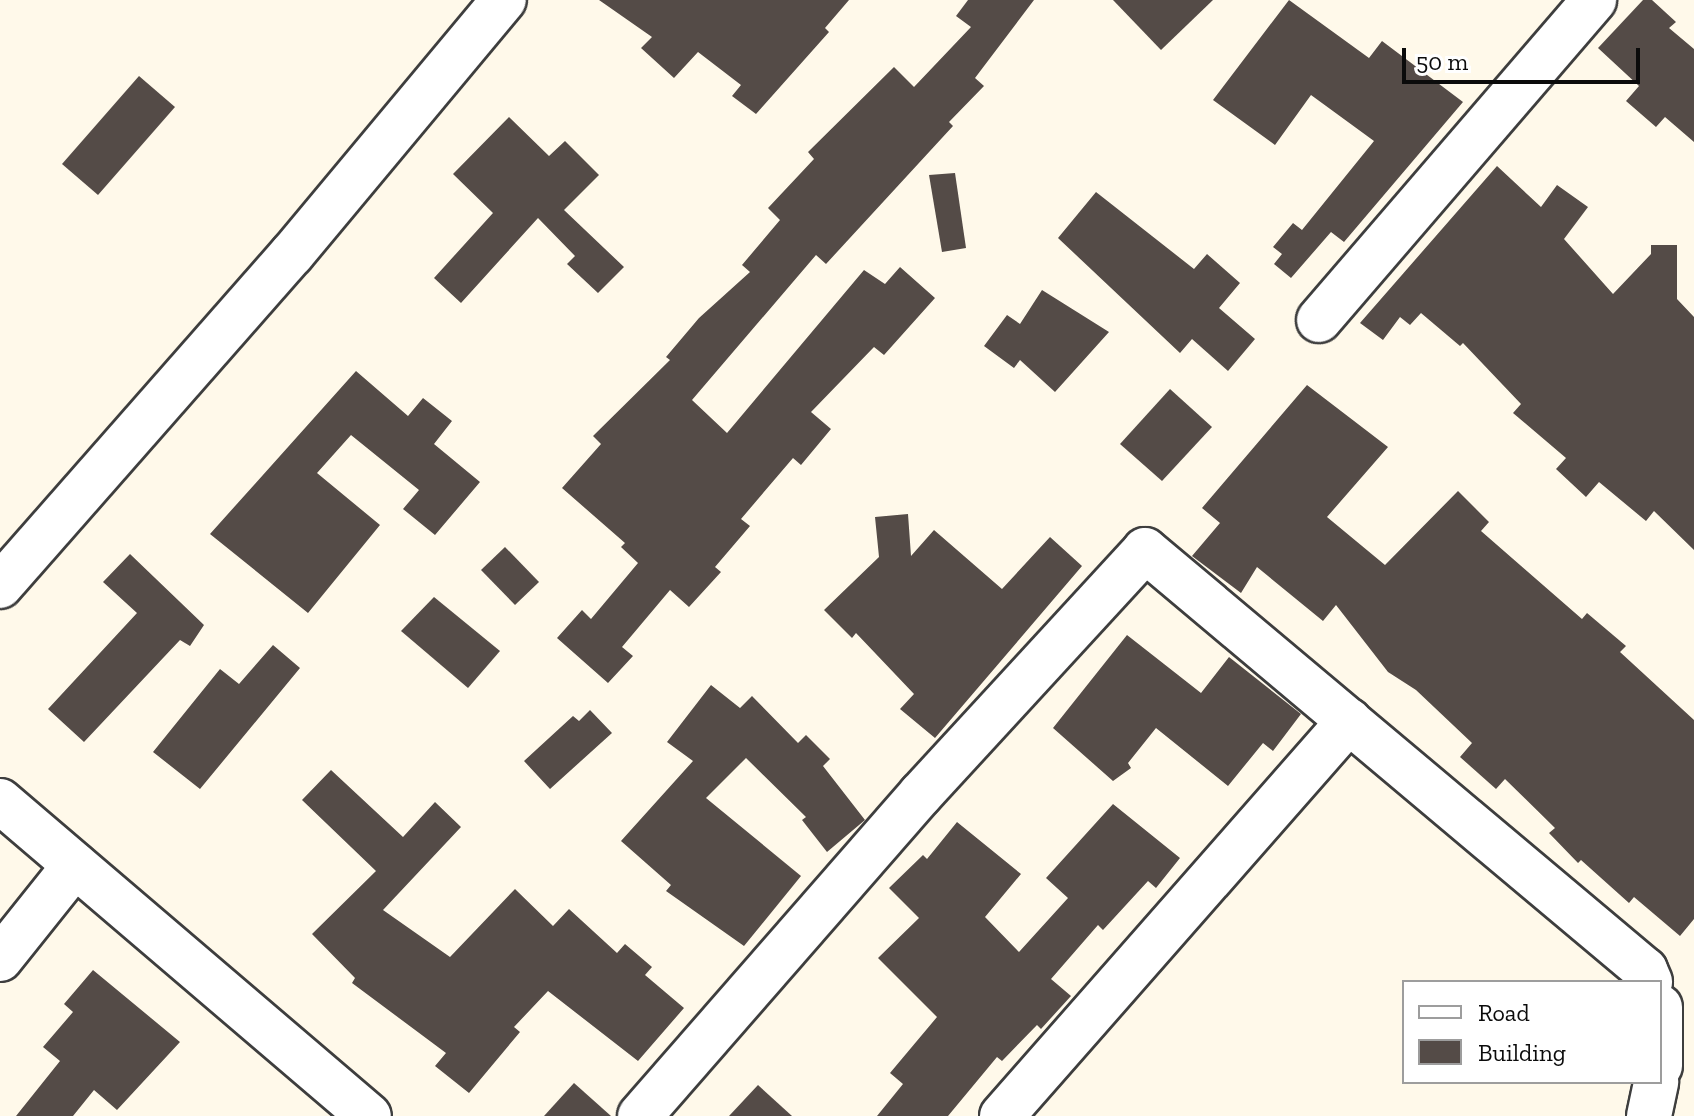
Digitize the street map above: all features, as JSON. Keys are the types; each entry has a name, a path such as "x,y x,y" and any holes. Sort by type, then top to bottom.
{"street":[{"path":"0,586 292,254 504,0"},
{"path":"1319,320 1594,0"},
{"path":"640,1116 921,794 1145,550 1645,970 1649,980"},
{"path":"1002,1116 1349,721"},
{"path":"0,801 369,1116"},
{"path":"0,959 75,865"},
{"path":"1649,1116 1656,1084"}],"building":[{"path":"599,0 849,0 825,28 829,32 756,114 732,96 741,85 698,52 674,78 641,48 652,37"},
{"path":"968,0 1034,0 975,78 984,86 949,122 953,126 826,264 816,255 692,400 727,433 864,270 885,284 900,267 935,298 884,355 874,347 811,412 831,429 801,465 793,458 741,519 750,526 715,567 721,572 689,607 670,590 622,647 633,656 608,683 557,638 582,610 591,619 638,563 621,547 625,543 562,488 601,444 593,436 670,360 666,357 699,318 750,272 742,265 780,220 768,208 814,159 808,152 894,67 914,87 971,27 956,16"},
{"path":"1113,0 1213,0 1161,50"},
{"path":"1289,0 1369,58 1382,41 1463,102 1344,242 1331,232 1291,278 1274,264 1282,254 1273,247 1293,223 1302,230 1374,141 1311,95 1275,145 1213,100"},
{"path":"1643,0 1652,0 1676,22 1669,28 1694,49 1694,142 1665,117 1656,127 1626,101 1639,86 1598,48"},
{"path":"139,76 175,107 98,195 62,164"},
{"path":"509,117 549,156 565,141 599,175 564,210 624,267 598,293 567,264 575,256 538,218 461,303 434,278 493,213 453,174"},
{"path":"1497,166 1541,207 1557,185 1588,207 1564,239 1613,294 1651,254 1651,245 1677,245 1677,299 1694,317 1694,550 1654,511 1646,521 1599,482 1586,497 1556,469 1566,458 1513,413 1521,404 1463,343 1460,346 1421,313 1410,325 1400,317 1383,340 1360,323"},
{"path":"955,173 966,248 942,252 929,175"},
{"path":"1096,192 1194,269 1207,254 1240,283 1219,308 1255,339 1228,371 1192,339 1180,353 1058,238"},
{"path":"1042,290 1109,332 1055,392 1020,360 1014,368 984,346 1007,315 1020,324"},
{"path":"356,371 408,416 423,398 452,421 434,444 480,482 435,535 403,509 419,490 351,435 317,473 380,525 308,613 210,534"},
{"path":"1307,385 1388,447 1327,517 1385,565 1458,491 1489,522 1481,531 1582,619 1587,613 1626,646 1620,652 1694,720 1694,919 1680,936 1634,897 1629,903 1581,860 1578,863 1549,833 1555,828 1505,779 1496,789 1460,757 1472,743 1416,690 1388,672 1336,605 1323,621 1257,567 1241,593 1192,556 1220,523 1202,508"},
{"path":"1170,389 1212,427 1162,481 1120,444"},
{"path":"908,514 911,556 934,530 1002,589 1050,537 1082,566 935,738 900,709 914,694 856,633 852,638 824,610 879,557 875,517"},
{"path":"505,547 539,582 515,605 481,570"},
{"path":"130,554 204,625 190,646 180,640 84,742 48,709 137,613 103,582"},
{"path":"434,597 500,651 468,688 401,631"},
{"path":"1127,635 1201,693 1229,657 1301,714 1273,751 1263,743 1228,786 1156,728 1128,763 1131,768 1113,781 1053,728"},
{"path":"273,645 300,668 200,789 153,752 220,669 239,684"},
{"path":"711,685 740,708 752,696 798,743 806,735 830,759 823,766 865,820 827,852 802,820 806,817 746,758 706,798 801,876 744,946 666,891 671,885 621,841 693,761 667,742"},
{"path":"590,710 612,733 550,789 524,761 573,716 579,721"},
{"path":"331,770 403,837 435,802 461,827 383,910 450,957 515,889 553,926 569,909 617,953 625,944 652,967 645,975 684,1008 638,1061 548,991 514,1027 520,1032 469,1093 435,1066 446,1053 352,983 355,978 312,934 376,871 302,800"},
{"path":"1113,804 1180,858 1156,888 1148,881 1103,930 1098,925 1051,979 1071,996 1041,1029 1037,1025 1002,1061 997,1057 948,1116 877,1116 903,1084 890,1073 937,1017 878,958 919,918 889,888 923,855 927,859 957,822 1021,874 985,917 1019,952 1068,898 1046,878"},
{"path":"93,970 180,1042 117,1110 94,1090 73,1116 16,1116 60,1061 43,1047 73,1012 64,1004"},
{"path":"574,1083 611,1116 544,1116"},
{"path":"758,1085 792,1116 729,1116"}]}
